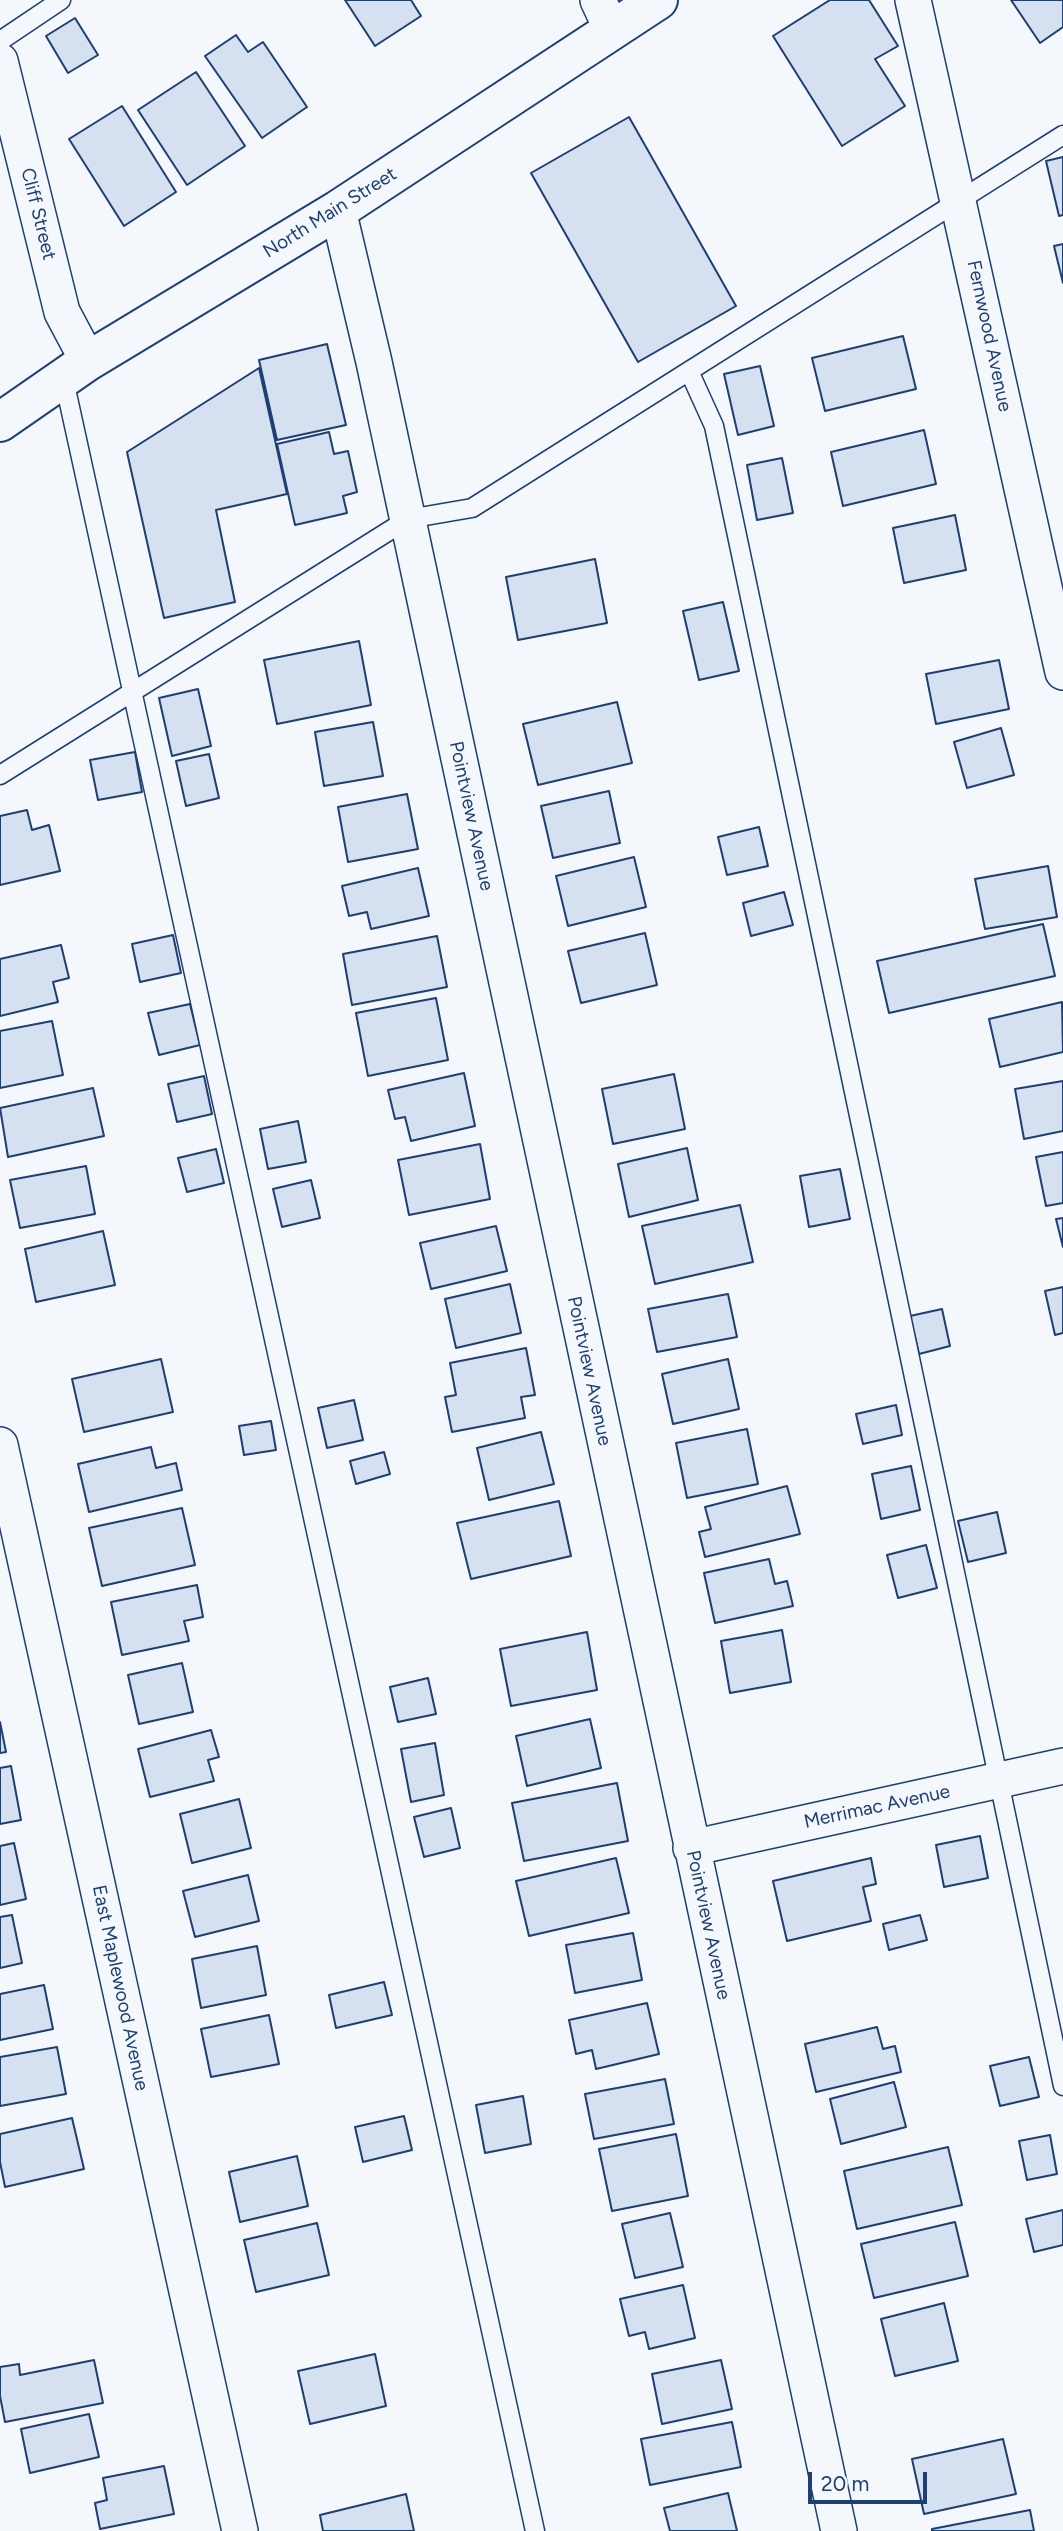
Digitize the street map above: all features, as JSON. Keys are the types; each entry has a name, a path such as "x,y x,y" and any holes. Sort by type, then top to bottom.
{"main road":[{"name":"North Main Street","path":"0,422 76,370 338,211 605,15 658,0"}],"street":[{"name":"Fernwood Avenue","path":"913,0 1063,672"},
{"name":"Cliff Street","path":"0,61 76,370"},
{"name":"Pointview Avenue","path":"338,211 408,519 839,2531"},
{"name":"East Maplewood Avenue","path":"0,1445 240,2531"},
{"name":"Merrimac Avenue","path":"691,1848 1063,1766"}],"lane":[{"path":"0,41 61,0"},
{"path":"0,775 408,519 472,508 1063,135"},
{"path":"76,370 133,691 535,2531"},
{"path":"689,371 713,426 1063,2086"}],"building":[{"path":"345,0 411,0 421,16 375,46"},
{"path":"830,0 869,0 898,46 875,59 905,106 842,146 773,36"},
{"path":"1011,0 1063,0 1063,27 1040,43"},
{"path":"75,18 98,55 68,73 46,36"},
{"path":"236,35 248,52 263,42 307,107 262,138 205,56"},
{"path":"196,72 245,146 187,185 138,110"},
{"path":"122,106 176,192 124,226 69,139"},
{"path":"629,117 736,306 638,362 531,173"},
{"path":"1063,157 1063,215 1059,216 1046,161"},
{"path":"1063,244 1063,283 1054,246"},
{"path":"903,336 916,389 825,411 812,358"},
{"path":"327,344 346,425 277,440 259,360"},
{"path":"760,366 774,426 738,435 724,374"},
{"path":"259,368 287,494 216,510 235,602 164,618 127,452"},
{"path":"924,430 936,484 843,506 831,452"},
{"path":"329,432 334,454 348,451 357,492 343,496 347,513 295,525 277,444"},
{"path":"782,458 793,513 757,520 747,465"},
{"path":"955,515 966,570 904,583 893,528"},
{"path":"595,559 607,623 518,640 506,577"},
{"path":"723,602 739,671 699,680 683,611"},
{"path":"359,641 371,705 277,724 264,660"},
{"path":"999,660 1009,709 936,724 926,674"},
{"path":"198,689 211,746 172,756 159,698"},
{"path":"617,702 632,763 538,785 523,724"},
{"path":"373,722 383,776 324,786 315,732"},
{"path":"1001,728 1014,775 967,788 954,742"},
{"path":"135,752 142,792 98,800 90,760"},
{"path":"209,754 219,798 186,806 176,761"},
{"path":"609,791 620,843 553,858 541,806"},
{"path":"407,794 418,849 348,862 338,807"},
{"path":"27,810 32,830 49,825 60,871 0,885 0,816"},
{"path":"759,827 768,866 727,875 718,837"},
{"path":"634,857 646,907 568,926 556,876"},
{"path":"1048,866 1057,917 985,929 975,879"},
{"path":"418,868 429,916 371,929 367,912 349,916 342,886"},
{"path":"784,892 793,925 751,936 743,903"},
{"path":"1043,924 1055,976 889,1013 877,961"},
{"path":"645,933 657,985 581,1003 568,951"},
{"path":"173,935 181,973 140,982 132,944"},
{"path":"437,936 447,987 352,1005 343,954"},
{"path":"61,945 69,978 53,982 58,1002 0,1016 0,959"},
{"path":"436,998 448,1060 368,1076 356,1013"},
{"path":"1062,1002 1063,1052 1000,1067 989,1019"},
{"path":"190,1004 200,1045 159,1055 148,1013"},
{"path":"52,1021 63,1075 0,1088 0,1031"},
{"path":"464,1073 475,1126 411,1141 405,1117 395,1119 388,1090"},
{"path":"674,1074 685,1129 613,1144 602,1089"},
{"path":"204,1076 212,1114 177,1122 168,1084"},
{"path":"1063,1081 1063,1131 1024,1139 1015,1089"},
{"path":"93,1088 104,1136 8,1157 0,1108"},
{"path":"298,1121 306,1162 268,1169 260,1129"},
{"path":"480,1144 490,1199 409,1215 398,1160"},
{"path":"687,1148 698,1200 629,1217 618,1164"},
{"path":"216,1149 224,1183 187,1192 178,1158"},
{"path":"1063,1152 1063,1203 1046,1206 1036,1157"},
{"path":"86,1166 95,1214 20,1228 10,1180"},
{"path":"840,1169 850,1219 809,1227 800,1176"},
{"path":"311,1180 320,1218 282,1227 273,1189"},
{"path":"740,1205 753,1262 655,1284 642,1226"},
{"path":"1063,1218 1063,1247 1056,1219"},
{"path":"496,1226 507,1271 431,1289 420,1243"},
{"path":"103,1231 115,1285 36,1302 25,1249"},
{"path":"510,1284 521,1333 456,1348 445,1299"},
{"path":"1063,1287 1063,1333 1055,1335 1045,1291"},
{"path":"728,1294 737,1337 657,1352 648,1309"},
{"path":"942,1309 950,1346 919,1354 910,1316"},
{"path":"526,1348 535,1395 521,1397 525,1418 452,1432 445,1397 456,1395 450,1363"},
{"path":"161,1359 173,1412 84,1432 72,1379"},
{"path":"728,1359 739,1409 673,1424 662,1374"},
{"path":"354,1400 363,1440 327,1448 318,1408"},
{"path":"896,1405 902,1435 863,1444 856,1414"},
{"path":"271,1421 276,1450 244,1455 239,1426"},
{"path":"747,1429 758,1484 687,1498 676,1443"},
{"path":"541,1432 554,1484 489,1500 477,1448"},
{"path":"151,1447 156,1468 176,1463 182,1490 89,1512 78,1464"},
{"path":"384,1452 390,1474 356,1484 350,1461"},
{"path":"911,1466 920,1510 881,1519 872,1474"},
{"path":"787,1486 800,1534 705,1557 699,1532 711,1529 705,1507"},
{"path":"559,1501 571,1556 471,1579 457,1523"},
{"path":"182,1508 195,1565 102,1586 89,1528"},
{"path":"997,1512 1006,1553 968,1562 958,1521"},
{"path":"926,1545 937,1588 898,1598 887,1555"},
{"path":"769,1559 775,1584 787,1581 793,1606 715,1623 704,1573"},
{"path":"197,1585 203,1617 184,1621 189,1641 122,1655 111,1602"},
{"path":"782,1630 791,1682 730,1693 721,1641"},
{"path":"587,1632 597,1690 511,1706 500,1649"},
{"path":"182,1663 193,1712 139,1724 128,1675"},
{"path":"428,1678 436,1714 398,1722 390,1687"},
{"path":"590,1719 601,1768 527,1786 516,1736"},
{"path":"0,1722 6,1752 0,1753"},
{"path":"211,1730 219,1757 208,1760 214,1781 150,1797 138,1749"},
{"path":"435,1743 444,1795 411,1802 401,1749"},
{"path":"11,1766 21,1820 0,1824 0,1768"},
{"path":"617,1783 628,1841 524,1861 512,1803"},
{"path":"239,1799 251,1848 192,1863 180,1814"},
{"path":"451,1808 460,1848 424,1857 414,1817"},
{"path":"980,1836 988,1878 944,1887 936,1845"},
{"path":"14,1843 26,1899 0,1905 0,1846"},
{"path":"616,1858 629,1913 529,1936 516,1881"},
{"path":"871,1858 876,1884 863,1887 871,1921 787,1941 773,1881"},
{"path":"248,1875 259,1921 195,1937 183,1891"},
{"path":"12,1915 22,1963 0,1968 0,1917"},
{"path":"920,1915 927,1940 889,1950 883,1924"},
{"path":"633,1933 642,1980 575,1993 566,1945"},
{"path":"257,1946 266,1995 201,2008 192,1959"},
{"path":"384,1982 392,2015 336,2028 329,1995"},
{"path":"44,1985 53,2029 0,2040 0,1994"},
{"path":"647,2003 659,2054 596,2069 592,2050 576,2054 569,2020"},
{"path":"269,2015 279,2064 211,2077 201,2029"},
{"path":"877,2027 883,2049 895,2046 901,2072 816,2092 805,2044"},
{"path":"57,2047 66,2094 0,2106 0,2057"},
{"path":"1029,2057 1039,2097 1000,2106 990,2066"},
{"path":"665,2079 674,2124 594,2139 585,2094"},
{"path":"894,2082 906,2127 841,2144 830,2099"},
{"path":"523,2096 531,2144 485,2153 476,2105"},
{"path":"404,2116 412,2150 363,2162 355,2127"},
{"path":"72,2118 84,2169 5,2187 0,2162 0,2134"},
{"path":"676,2134 688,2196 612,2211 599,2149"},
{"path":"1050,2135 1057,2174 1027,2180 1019,2141"},
{"path":"948,2147 962,2205 857,2229 844,2171"},
{"path":"297,2156 308,2206 240,2222 229,2172"},
{"path":"1063,2210 1063,2245 1034,2252 1026,2219"},
{"path":"670,2213 683,2267 635,2278 622,2224"},
{"path":"955,2222 968,2276 874,2298 861,2244"},
{"path":"317,2223 329,2275 256,2292 244,2240"},
{"path":"683,2285 695,2338 649,2349 645,2332 629,2336 620,2299"},
{"path":"944,2303 958,2361 895,2376 881,2319"},
{"path":"375,2354 386,2406 310,2424 298,2371"},
{"path":"94,2360 103,2403 5,2422 0,2396 0,2367 19,2364 20,2375"},
{"path":"721,2360 732,2409 662,2424 652,2374"},
{"path":"89,2414 99,2457 30,2473 21,2429"},
{"path":"732,2422 741,2467 650,2485 641,2439"},
{"path":"1003,2439 1016,2494 924,2514 912,2459"},
{"path":"164,2466 174,2514 100,2529 95,2503 107,2500 103,2478"},
{"path":"728,2493 737,2531 670,2531 664,2508"},
{"path":"406,2494 414,2531 323,2531 320,2515"},
{"path":"1030,2510 1034,2531 932,2531 932,2529"}]}
